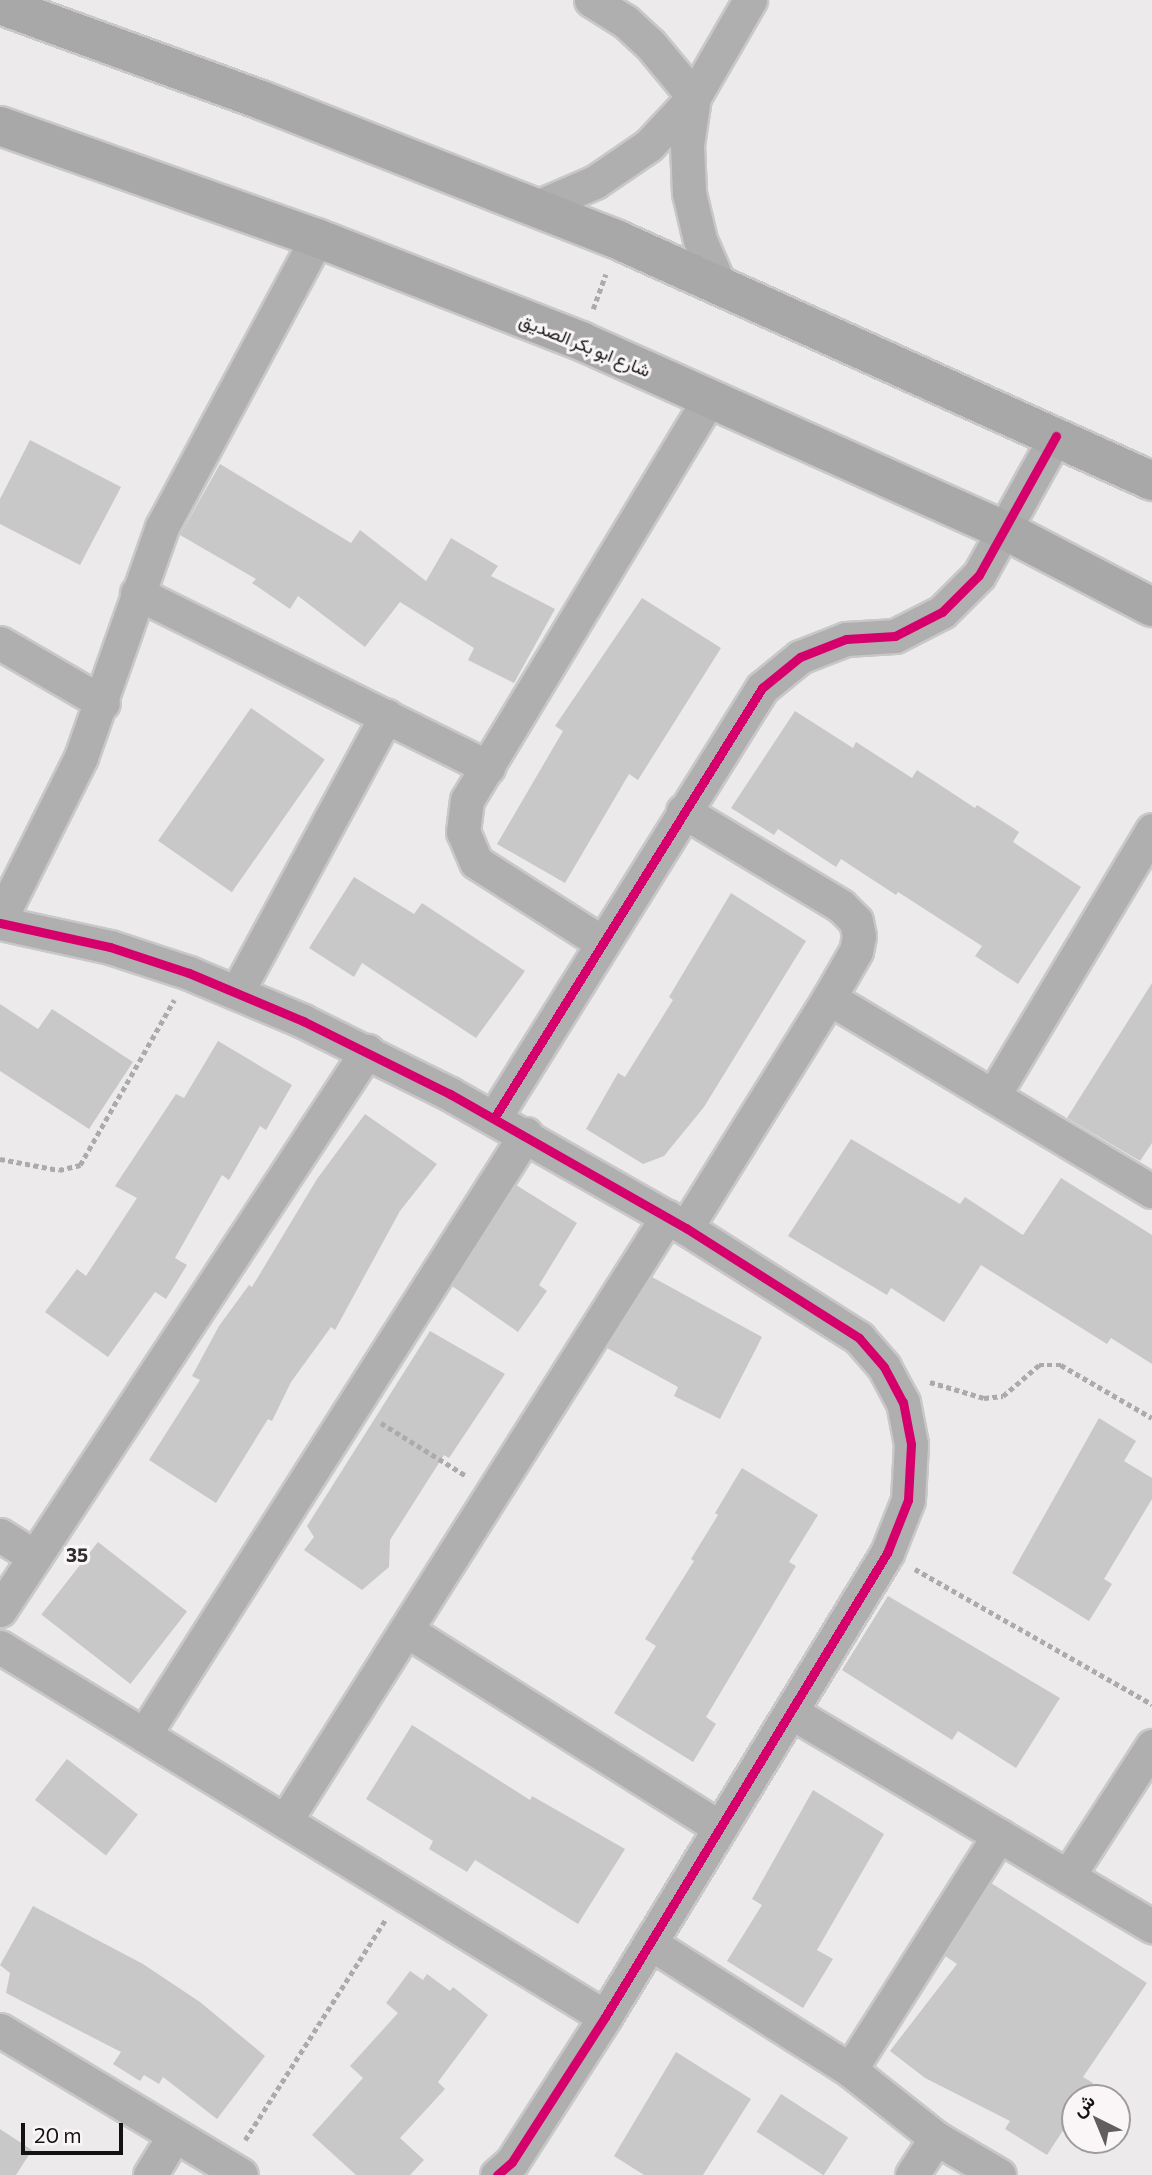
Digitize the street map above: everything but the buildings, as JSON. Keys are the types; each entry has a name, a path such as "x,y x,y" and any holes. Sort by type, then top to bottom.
{"main road":[{"path":"0,5 618,240 1152,481"},
{"name":"شارع ابو بكر الصديق","path":"0,126 317,238 581,341 1004,530 1152,607"}],"street":[{"path":"591,0 650,44 694,97 687,145 689,193 700,240 719,284"},
{"path":"535,208 595,182 649,145 694,97 750,0"},
{"path":"317,238 190,471 137,593 103,703 0,921 110,947 237,992 367,1051 526,1135 677,1222 859,1338 884,1367 903,1402 911,1444 908,1500 887,1553 605,2017 512,2162 497,2175"},
{"path":"601,942 476,862 463,832 467,800 710,397"},
{"path":"494,1118 601,942 762,688 800,657 846,639 895,636 942,612 979,575 1056,436"},
{"path":"137,593 488,767"},
{"path":"0,643 103,703"},
{"path":"237,992 386,716"},
{"path":"285,1821 493,1493 829,998 856,951 856,921 841,906 683,811"},
{"path":"993,1096 1152,830"},
{"path":"829,998 1152,1191"},
{"path":"0,1610 367,1051"},
{"path":"144,1735 526,1135"},
{"path":"0,1535 35,1557"},
{"path":"406,1630 720,1828"},
{"path":"0,1647 605,2017"},
{"path":"791,1712 1152,1926"},
{"path":"1068,1876 1152,1746"},
{"path":"850,2070 999,1835"},
{"path":"650,1943 850,2070 936,2138 999,2175"},
{"path":"0,2030 234,2171"},
{"path":"150,2175 174,2136"},
{"path":"912,2175 936,2138"}],"path":[{"path":"581,341 618,240"},
{"path":"0,1159 59,1170 80,1165 189,973"},
{"path":"884,1367 984,1398 1003,1396 1039,1365 1061,1365 1152,1418"},
{"path":"353,1405 493,1493"},
{"path":"887,1553 1152,1704"},
{"path":"234,2171 402,1893"}],"cycle path":[{"path":"494,1118 762,688 800,657 846,639 895,636 942,612 979,575 1056,436"},
{"path":"0,923 110,947 189,973 303,1021 450,1094 686,1228 859,1338 884,1367 903,1402 911,1444 908,1500 887,1553 605,2017 512,2162 497,2175"}],"district":[{"name":"35","path":"77,1555"}]}
